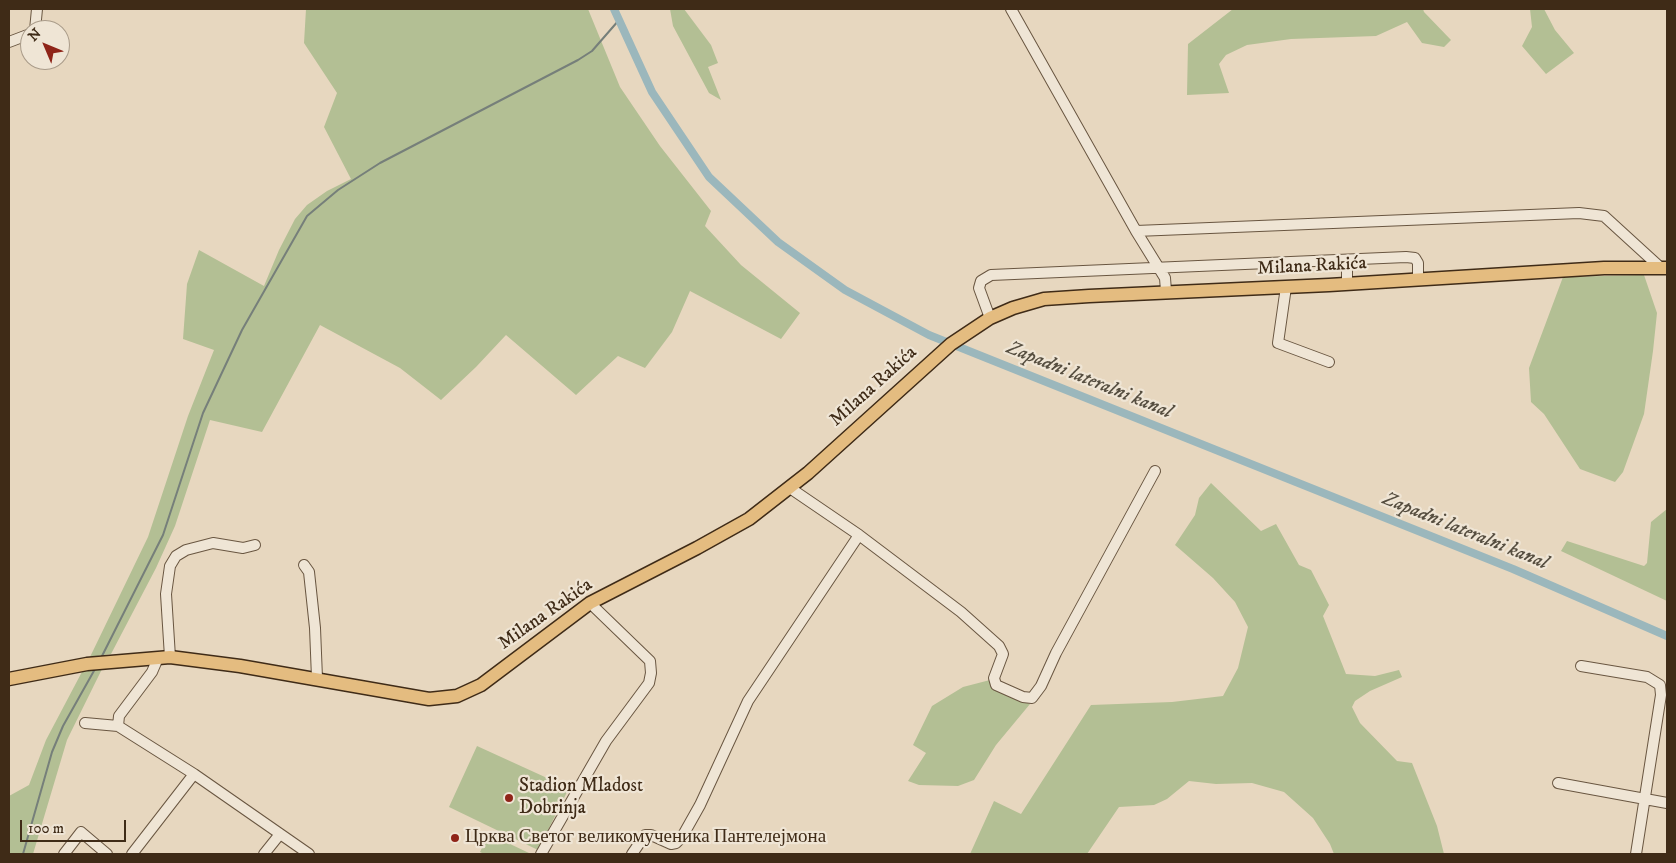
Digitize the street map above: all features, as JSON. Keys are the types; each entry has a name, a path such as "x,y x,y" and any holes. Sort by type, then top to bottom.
{"main road":[{"name":"Milana Rakića","path":"9,679 87,664 164,658 204,660 317,678 429,699 457,696 489,679 590,603 749,519 790,488 936,356 970,330 990,318 1044,299 1166,291 1347,284 1604,268 1665,268"}],"street":[{"path":"1011,9 1157,268 1165,278 1166,291"},
{"path":"1136,231 1579,213 1604,216 1665,268"},
{"path":"990,318 980,288 982,282 991,275 1414,258 1418,263 1418,280"},
{"path":"1347,261 1347,284"},
{"path":"1286,287 1278,344 1329,362"},
{"path":"790,488 859,535 961,612 999,646 1003,654 994,678 996,685 1023,697 1032,698 1041,686 1056,653 1154,471"},
{"path":"632,854 645,835 651,835 670,844 676,843 682,837 700,805 748,700 859,535"},
{"path":"118,726 120,716 164,658 166,594 170,566 176,556 186,550 213,544 243,548 255,544"},
{"path":"304,564 309,572 315,628 317,678"},
{"path":"541,854 606,742 649,683 652,673 650,662 590,603"},
{"path":"1581,666 1647,677 1660,685 1661,695 1636,854"},
{"path":"85,723 118,726 194,774 309,854"},
{"path":"132,854 194,774"},
{"path":"1558,783 1667,803"},
{"path":"64,854 81,832 107,854"},
{"path":"264,854 280,834"}],"green space":[{"path":"306,9 588,9 620,87 660,146 711,211 705,226 741,265 800,313 781,339 690,291 672,332 645,368 618,356 576,395 506,335 441,400 400,368 320,325 262,432 210,420 175,526 156,568 111,654 90,657 148,537 188,416 214,350 183,339 187,284 199,250 264,286 279,250 295,219 307,205 327,191 351,179 324,127 337,93 304,43"},
{"path":"670,9 684,9 711,45 718,63 708,67 721,100 709,93 673,26"},
{"path":"1233,9 1423,9 1451,40 1444,47 1422,43 1407,22 1376,36 1291,39 1247,45 1226,55 1219,64 1229,93 1187,95 1188,44"},
{"path":"1530,9 1544,9 1555,30 1574,53 1546,74 1522,46 1532,27"},
{"path":"1644,275 1657,313 1653,351 1644,414 1623,472 1615,482 1580,469 1544,414 1531,402 1529,368 1563,277"},
{"path":"1211,483 1261,531 1276,524 1299,565 1311,570 1329,605 1323,616 1346,674 1375,676 1399,670 1402,677 1370,691 1355,701 1352,707 1360,723 1397,761 1412,763 1437,826 1444,854 1334,854 1330,844 1313,818 1284,792 1252,783 1216,784 1189,781 1167,799 1154,805 1119,807 1087,854 970,854 994,801 1021,814 1091,705 1172,702 1223,696 1238,668 1248,627 1235,602 1213,578 1175,545 1195,515 1199,498"},
{"path":"1667,509 1667,601 1561,551 1567,541 1644,566 1647,563 1651,522"},
{"path":"84,668 102,669 67,740 33,854 9,854 9,796 29,785 46,740"},
{"path":"990,680 1008,695 1030,704 996,745 974,780 958,786 919,785 908,781 926,753 913,745 932,706 963,687"},
{"name":"Stadion Mladost Dobrinja","path":"477,746 569,788 538,850 449,807"},
{"path":"489,834 529,854 484,854 480,852"}],"waterway":[{"name":"Zapadni lateralni kanal","path":"614,9 652,92 709,177 778,242 845,290 929,335 1513,569 1667,636"},
{"path":"101,658 163,535 203,413 242,330 307,216 338,190 380,163 578,60 592,51 619,20"},
{"path":"23,854 52,752 63,726 95,669"}],"place":[{"name":"Stadion Mladost Dobrinja","path":"509,798"},
{"name":"Црква Светог великомученика Пантелејмона","path":"455,838"}]}
